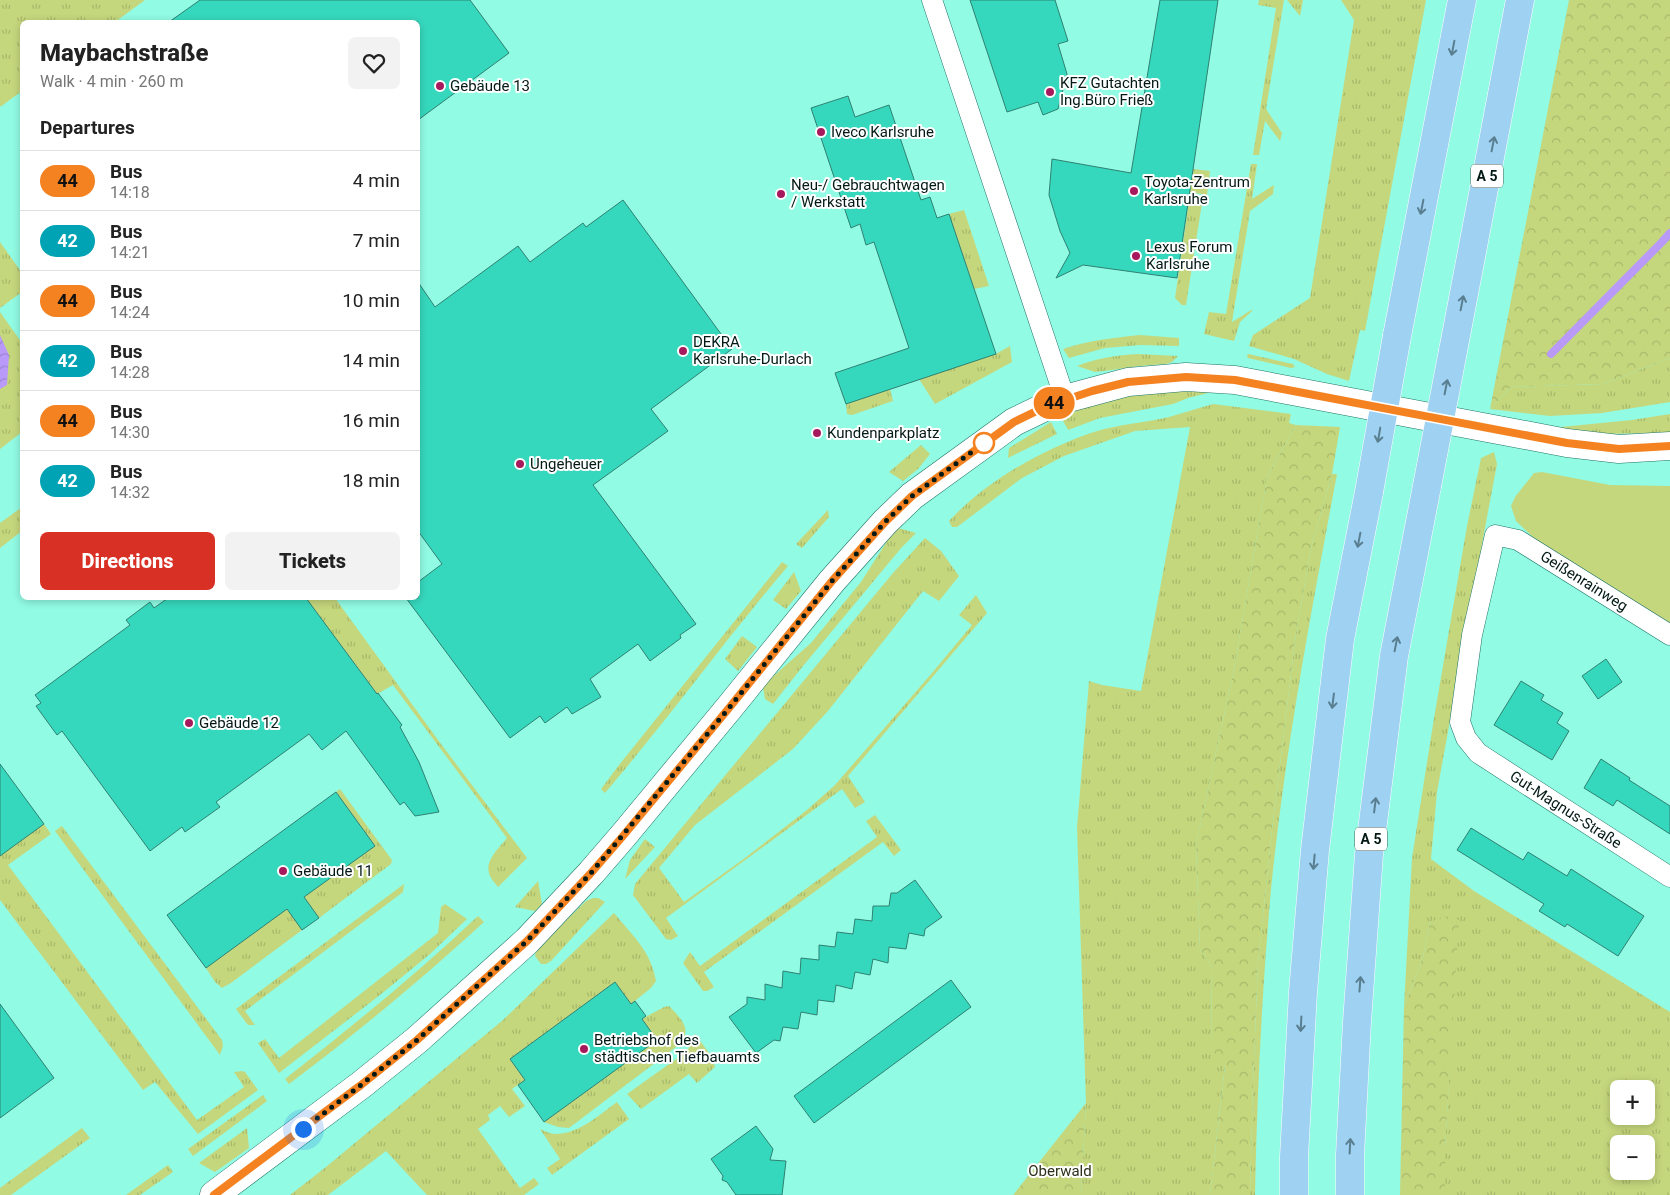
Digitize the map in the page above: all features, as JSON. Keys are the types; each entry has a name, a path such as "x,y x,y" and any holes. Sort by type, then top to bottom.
{"highway":[{"path":"1294,1195 1302,992 1315,850 1340,639 1462,0"},
{"name":"A 5","path":"1350,1195 1350,1155 1357,1022 1370,854 1394,656 1520,0"}],"main road":[{"path":"214,1195 361,1085 417,1040 527,941 598,866 832,581 897,509 1014,422 1047,406 1092,391 1128,382 1186,377 1235,380 1567,443 1619,449 1670,446"}],"street":[{"path":"932,0 1065,399"},
{"name":"Geißenrainweg","path":"1466,738 1460,722 1472,635 1495,535 1518,540 1670,635"},
{"name":"Gut-Magnus-Straße","path":"1466,738 1478,753 1670,877"}],"green space":[{"path":"0,0 145,0 118,20 20,20 20,92 0,107"},
{"path":"1259,0 1284,0 1266,109 1282,133 1280,141 1265,121 1259,155 1253,155 1276,8 1258,5"},
{"path":"1287,0 1303,0 1300,16"},
{"path":"1341,0 1426,0 1365,331 1360,330 1349,381 1327,374 1294,359 1249,346 1253,335 1310,298 1354,20"},
{"path":"1569,0 1670,0 1670,358 1603,384 1511,387 1490,409"},
{"path":"1251,164 1257,164 1252,199 1274,185 1273,194 1250,211 1232,322 1253,309 1240,322 1234,341 1204,334 1209,312 1226,314"},
{"path":"1193,169 1210,171 1207,195 1190,192"},
{"path":"1189,201 1202,203 1186,305 1182,305 1175,298"},
{"path":"964,210 989,286 974,289 949,214"},
{"path":"0,242 20,270 20,293 0,308"},
{"path":"0,312 20,340 20,434 0,449"},
{"path":"1140,335 1179,338 1179,346 1140,345 1105,348 1069,358 1063,349 1092,341"},
{"path":"1010,346 1012,362 935,404 919,379 996,354"},
{"path":"1138,354 1178,356 1172,362 1166,364 1095,372 1077,366 1107,357"},
{"path":"1248,354 1293,364 1295,367 1291,368 1248,358"},
{"path":"1670,358 1670,402 1602,413 1550,416 1490,409 1511,387 1603,384"},
{"path":"890,389 893,401 852,415 847,414 846,404"},
{"path":"1166,390 1216,391 1173,404 1100,418 1068,430 1061,417 1113,400"},
{"path":"1213,404 1291,414 1289,423 1296,425 1267,477 1234,669 1196,845 1200,949 1212,967 1211,1047 1225,1065 1210,1195 1081,1195 1086,1103 1077,828 1089,681 1141,691 1190,427 1135,431 1064,456 1022,478 957,527 952,527 949,521 964,506 998,480 1055,447 1103,429 1169,417"},
{"path":"1670,414 1670,433 1594,434 1551,428 1632,420"},
{"path":"1051,422 1057,434 1008,458 1009,448"},
{"path":"1296,425 1340,427 1332,474 1312,544 1296,633 1272,830 1258,963 1250,1195 1210,1195 1225,1066 1211,1048 1212,967 1200,949 1196,845 1234,669 1267,477"},
{"path":"921,445 930,454 918,469 903,481 889,472"},
{"path":"1494,452 1497,464 1437,792 1431,859 1474,891 1670,1012 1670,1195 1445,1195 1445,1149 1458,920 1430,922 1423,957 1404,1007 1412,858 1467,526 1481,458"},
{"path":"1542,472 1610,485 1670,486 1670,625 1535,539 1516,521 1511,506 1515,497 1534,473"},
{"path":"1332,474 1337,474 1300,681 1271,889 1259,1080 1255,1195 1250,1195 1258,963 1272,830 1296,633 1312,544"},
{"path":"20,508 20,533 0,548 0,523"},
{"path":"828,510 829,517 802,548 796,544"},
{"path":"898,528 916,533 902,547 773,704 765,699 763,688 769,680 811,643 861,582 889,538"},
{"path":"925,538 941,551 959,576 939,601 923,591 828,711 793,749 695,825 659,868 684,902 807,810 835,785 972,625 959,615 976,595 987,613 848,776 865,802 855,808 842,789 666,918 678,936 671,940 666,939 633,895 635,884 893,573"},
{"path":"782,562 788,566 605,793 601,789 619,765"},
{"path":"794,572 801,591 786,609 773,600"},
{"path":"307,600 336,600 527,858 498,887 488,868 494,854 507,838 393,685 377,694"},
{"path":"742,636 757,647 738,671 725,659"},
{"path":"340,789 392,860 391,864 319,918 304,897 375,846 336,792"},
{"path":"875,815 901,850 894,856 883,842 704,972 714,987 703,991 683,963 690,952 700,966 877,837 866,821"},
{"path":"44,824 51,834 8,865 197,1120 244,1087 234,1072 245,1072 258,1090 198,1134 155,1082 143,1090 0,900 0,842"},
{"path":"62,826 222,1040 223,1046 220,1055 55,831"},
{"path":"645,839 655,847 625,879 630,860"},
{"path":"538,881 542,904 535,911 515,907"},
{"path":"404,884 403,892 245,1011 255,1025 248,1025 236,1009"},
{"path":"598,898 605,902 551,961 541,964 535,956 536,950 586,901"},
{"path":"445,904 467,919 430,954 380,995 279,1073 258,1043 265,1039 279,1058 438,933 441,907"},
{"path":"287,909 302,930 231,983 222,988 215,982 206,968"},
{"path":"614,913 645,952 656,981 651,988 631,1004 615,982 510,1059 525,1080 512,1089 525,1106 509,1117 500,1106 488,1115 490,1120 478,1129 520,1188 534,1178 539,1184 524,1195 427,1195 386,1151 328,1195 290,1195 503,1020"},
{"path":"478,916 484,922 461,943 413,985 289,1084 285,1079 408,979"},
{"path":"1445,916 1459,920 1445,1149 1445,1195 1400,1195 1404,1007 1423,957 1430,922"},
{"path":"669,1006 684,1024 684,1038 680,1044 569,1128 558,1127 544,1122 657,1040 642,1019"},
{"path":"695,1034 712,1057 715,1067 697,1083 689,1074 641,1109 627,1094 679,1057 689,1048"},
{"path":"263,1095 267,1101 193,1156 188,1149"},
{"path":"617,1102 629,1119 552,1175 547,1168 560,1159 540,1129 555,1134 572,1131 588,1123"},
{"name":"Oberwald","path":"1086,1103 1081,1195 1013,1195"},
{"path":"82,1128 90,1138 11,1195 0,1195 0,1188"},
{"path":"247,1128 249,1148 215,1172 199,1163"},
{"path":"168,1165 173,1172 140,1195 126,1195"}],"water":[{"path":"0,335 9,355 7,385 0,389"}],"building":[{"name":"Gebäude 13","path":"200,0 470,0 509,53 420,119 420,20 172,20"},
{"path":"970,0 1055,0 1068,41 1058,44 1067,74 1058,109 1043,115 1038,102 1007,112"},
{"path":"1160,0 1218,0 1177,278 1083,265 1056,278 1070,253 1060,231 1049,195 1052,159 1131,173"},
{"path":"848,96 855,117 889,105 921,200 930,197 937,218 949,214 996,354 846,404 835,373 909,348 874,242 866,245 860,224 851,228 811,108"},
{"name":"Ungeheuer","path":"623,200 732,349 651,409 668,431 593,485 696,624 680,635 681,638 650,661 638,644 590,679 601,697 572,714 567,707 545,723 540,716 510,738 407,600 420,600 420,580 442,564 420,534 420,285 435,307 518,246 530,262 583,223 586,227"},
{"name":"Gebäude 12","path":"165,600 307,600 402,725 400,727 419,762 439,812 415,816 404,802 400,805 346,731 322,750 309,734 216,802 220,807 185,832 182,827 150,851 62,731 57,735 36,706 41,703 35,695 130,625 126,620 150,602 154,608"},
{"path":"1606,659 1622,682 1598,699 1582,676"},
{"path":"1521,681 1544,695 1541,700 1563,713 1557,723 1569,731 1552,760 1494,725"},
{"path":"1601,759 1630,778 1629,780 1670,806 1670,834 1617,800 1613,806 1584,788"},
{"path":"0,764 44,824 0,856"},
{"name":"Gebäude 11","path":"336,792 375,846 304,897 319,918 302,930 287,909 206,968 167,915"},
{"path":"1471,828 1523,860 1528,852 1567,876 1571,869 1644,916 1618,956 1567,924 1565,927 1539,911 1544,904 1457,850"},
{"path":"915,880 942,917 925,929 924,936 909,933 906,949 889,947 888,963 873,959 870,975 855,972 852,989 836,985 834,1002 818,1000 817,1015 801,1012 798,1029 783,1027 780,1041 774,1040 756,1053 729,1017 747,1004 747,997 765,1000 765,984 782,988 783,971 800,974 801,958 819,960 819,945 835,947 837,932 853,934 855,919 872,921 873,906 889,906 891,893 897,893"},
{"path":"951,980 971,1007 814,1123 794,1096"},
{"name":"Betriebshof des städtischen Tiefbauamts","path":"615,982 631,1004 635,1001 646,1016 642,1019 657,1040 544,1122 518,1085 525,1080 510,1059"},
{"path":"0,1004 54,1078 0,1118"},
{"path":"756,1126 773,1149 770,1160 786,1161 782,1195 736,1195 727,1182 722,1180 723,1176 711,1159"}],"waterway":[{"path":"1551,354 1670,233"}],"bus line":[{"name":"44","path":"214,1195 361,1085 417,1040 527,941 623,836 832,581 897,509 1014,422 1047,406 1092,391 1128,382 1186,377 1235,380 1567,443 1619,449 1670,446"}],"place":[{"name":"Gebäude 13","path":"440,86"},
{"name":"KFZ Gutachten Ing.Büro Frieß","path":"1050,92"},
{"name":"Iveco Karlsruhe","path":"821,132"},
{"name":"Toyota-Zentrum Karlsruhe","path":"1134,191"},
{"name":"Neu-/ Gebrauchtwagen / Werkstatt","path":"781,194"},
{"name":"Lexus Forum Karlsruhe","path":"1136,256"},
{"name":"DEKRA Karlsruhe-Durlach","path":"683,351"},
{"name":"Kundenparkplatz","path":"817,433"},
{"name":"Ungeheuer","path":"520,464"},
{"name":"Gebäude 12","path":"189,723"},
{"name":"Gebäude 11","path":"283,871"},
{"name":"Betriebshof des städtischen Tiefbauamts","path":"584,1049"}],"route":[{"path":"303,1129 417,1040 527,941 623,836 832,581 885,522 912,496 984,443"}]}
